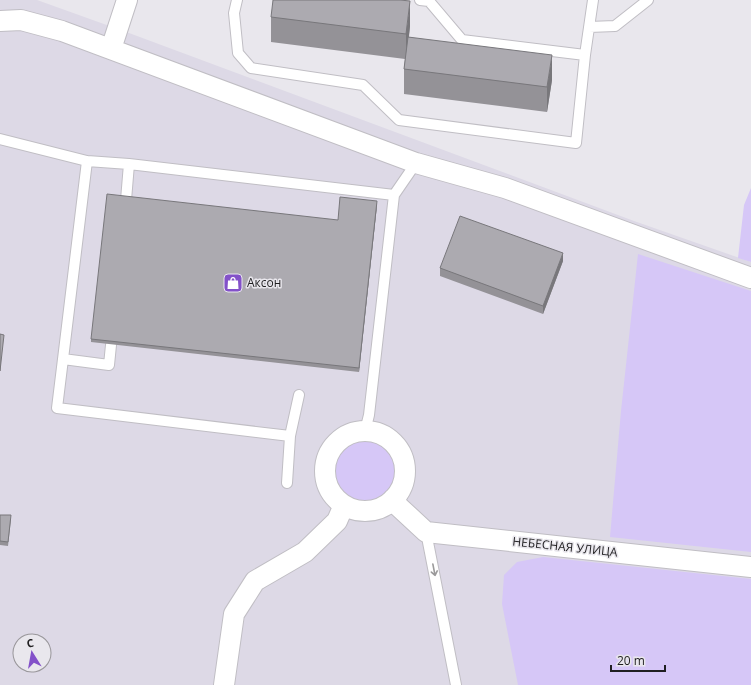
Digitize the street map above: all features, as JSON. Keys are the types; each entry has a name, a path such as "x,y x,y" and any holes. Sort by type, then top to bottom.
{"street":[{"path":"111,49 127,0"},
{"path":"0,21 21,20 62,31 416,163 505,188 751,278"},
{"path":"365,431 375,432 389,439 400,451 404,460 405,471 404,481 400,491 393,499 385,505 364,511 344,505 336,498 330,490 326,480 325,470 326,460 330,450 337,442 345,436 355,432 365,431"},
{"path":"393,499 399,507 426,532"},
{"path":"224,685 234,614 255,581 305,552 338,521 344,505"},
{"name":"НЕБЕСНАЯ УЛИЦА","path":"426,532 751,567"}],"lane":[{"path":"237,0 234,13 238,53 251,68 363,85 399,120 576,143 585,55 593,0"},
{"path":"420,0 429,1 462,40 585,55"},
{"path":"589,26 615,26 648,0"},
{"path":"0,139 87,161 129,164 394,195"},
{"path":"87,161 57,408 290,436"},
{"path":"365,431 369,415 394,195 416,163"},
{"path":"126,200 129,164"},
{"path":"64,359 109,365 111,345"},
{"path":"287,482 290,436 299,395"},
{"path":"426,532 456,685"}],"shaded area":[{"path":"0,0 37,0 634,221 751,262 751,685 0,685"},
{"path":"751,188 751,262 738,258 744,205"},
{"path":"638,254 751,291 751,552 610,537 621,411"},
{"path":"366,440 383,445 388,449 392,454 397,471 392,488 388,493 383,497 366,502 349,497 344,493 340,488 335,471 340,454 344,449 349,445"},
{"path":"543,557 751,579 751,685 518,685 502,604 504,575 517,562"}],"building":[{"path":"273,0 410,1 406,34 271,17"},
{"path":"408,37 552,55 547,87 404,69"},
{"name":"Аксон","path":"107,194 338,220 340,197 377,201 359,368 91,339"},
{"path":"460,216 563,253 543,306 440,268"},
{"path":"0,334 4,335 0,371"},
{"path":"0,515 11,515 8,542 0,541"}],"place":[{"name":"Аксон","path":"233,283"}]}
